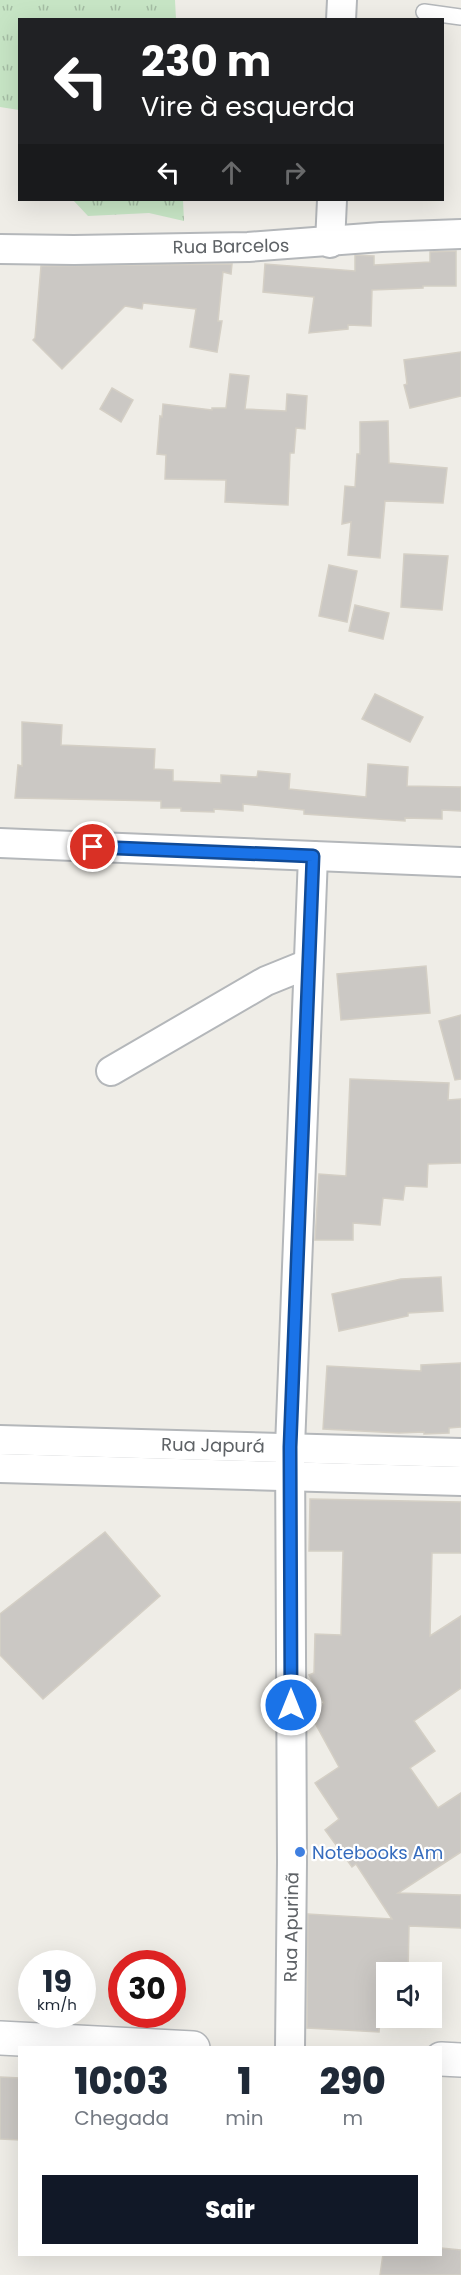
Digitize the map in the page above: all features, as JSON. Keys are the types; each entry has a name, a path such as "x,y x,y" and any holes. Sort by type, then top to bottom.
{"street":[{"path":"341,18 342,0"},
{"path":"330,243 332,201"},
{"name":"Rua Barcelos","path":"0,249 248,248 381,237 461,234"},
{"path":"0,843 312,863 461,876"},
{"path":"0,859 312,863 461,862"},
{"name":"Rua Apurinã","path":"290,2046 292,1862 290,1447 312,863"},
{"path":"111,1071 266,981 308,964"},
{"name":"Rua Japurá","path":"0,1440 461,1453"},
{"name":"Rua Japurá","path":"0,1468 461,1480"},
{"path":"0,2038 154,2046"},
{"path":"442,2059 461,2060"}],"lane":[{"path":"424,12 461,17"}],"green space":[{"path":"0,0 175,0 176,18 18,18 18,110 0,107"},
{"path":"74,201 183,201 184,221 149,213 88,216"}],"building":[{"path":"456,251 456,286 372,290 371,326 348,325 348,329 309,333 314,297 263,292 265,264 355,271 355,255 374,256 374,265 430,262 430,252"},
{"path":"232,264 231,274 223,272 218,321 222,321 217,352 190,347 196,309 143,303 142,309 125,306 62,369 33,340 41,266"},
{"path":"461,352 461,396 410,408 404,385 407,384 404,360"},
{"path":"230,374 249,376 245,409 286,411 287,394 307,396 305,429 296,428 294,453 290,453 288,505 225,502 226,480 165,479 166,455 157,454 163,404 212,410 212,408 226,408"},
{"path":"112,388 133,400 121,422 100,409"},
{"path":"388,421 389,463 447,468 443,503 385,501 380,558 348,555 351,522 342,524 345,486 355,487 357,454 360,454 360,422"},
{"path":"404,554 448,556 442,610 401,607"},
{"path":"329,565 357,571 347,622 319,616"},
{"path":"355,605 389,613 383,639 349,631"},
{"path":"375,694 423,717 410,742 362,719"},
{"path":"22,722 62,725 61,745 155,749 154,769 173,770 173,781 221,783 221,775 257,777 258,771 290,774 289,789 366,797 368,764 408,767 407,786 461,787 461,811 442,810 442,819 405,818 405,821 304,814 304,810 243,804 243,811 214,809 214,812 161,808 161,801 15,798 18,765 22,766"},
{"path":"426,966 430,1013 341,1020 337,974"},
{"path":"461,1015 461,1079 455,1080 439,1021"},
{"path":"350,1079 449,1083 448,1100 461,1099 461,1163 428,1164 427,1187 405,1186 403,1200 383,1198 380,1225 353,1223 353,1240 315,1240 319,1174 346,1176"},
{"path":"441,1277 443,1311 408,1313 408,1316 339,1331 332,1294 401,1279"},
{"path":"461,1363 461,1427 449,1428 449,1433 323,1429 327,1366 421,1371 421,1365"},
{"path":"310,1499 461,1502 461,1553 432,1553 430,1636 461,1616 461,1688 414,1721 435,1751 410,1768 438,1808 461,1793 461,1852 398,1893 461,1895 461,1928 409,1926 408,1962 376,1962 376,2028 379,2028 379,2032 307,2028 308,1914 392,1919 356,1864 352,1867 325,1830 339,1819 315,1783 339,1767 309,1712 324,1703 309,1675 314,1673 315,1634 341,1635 343,1551 309,1551"},
{"path":"105,1532 160,1596 43,1699 0,1655 0,1614"},
{"path":"0,2077 18,2078 18,2140 0,2139"},
{"path":"442,2248 461,2250 461,2275 380,2275 383,2256 442,2256"}],"place":[{"name":"Notebooks Am","path":"300,1852"}],"route":[{"path":"93,847 313,856 290,1447 291,1705"}]}
